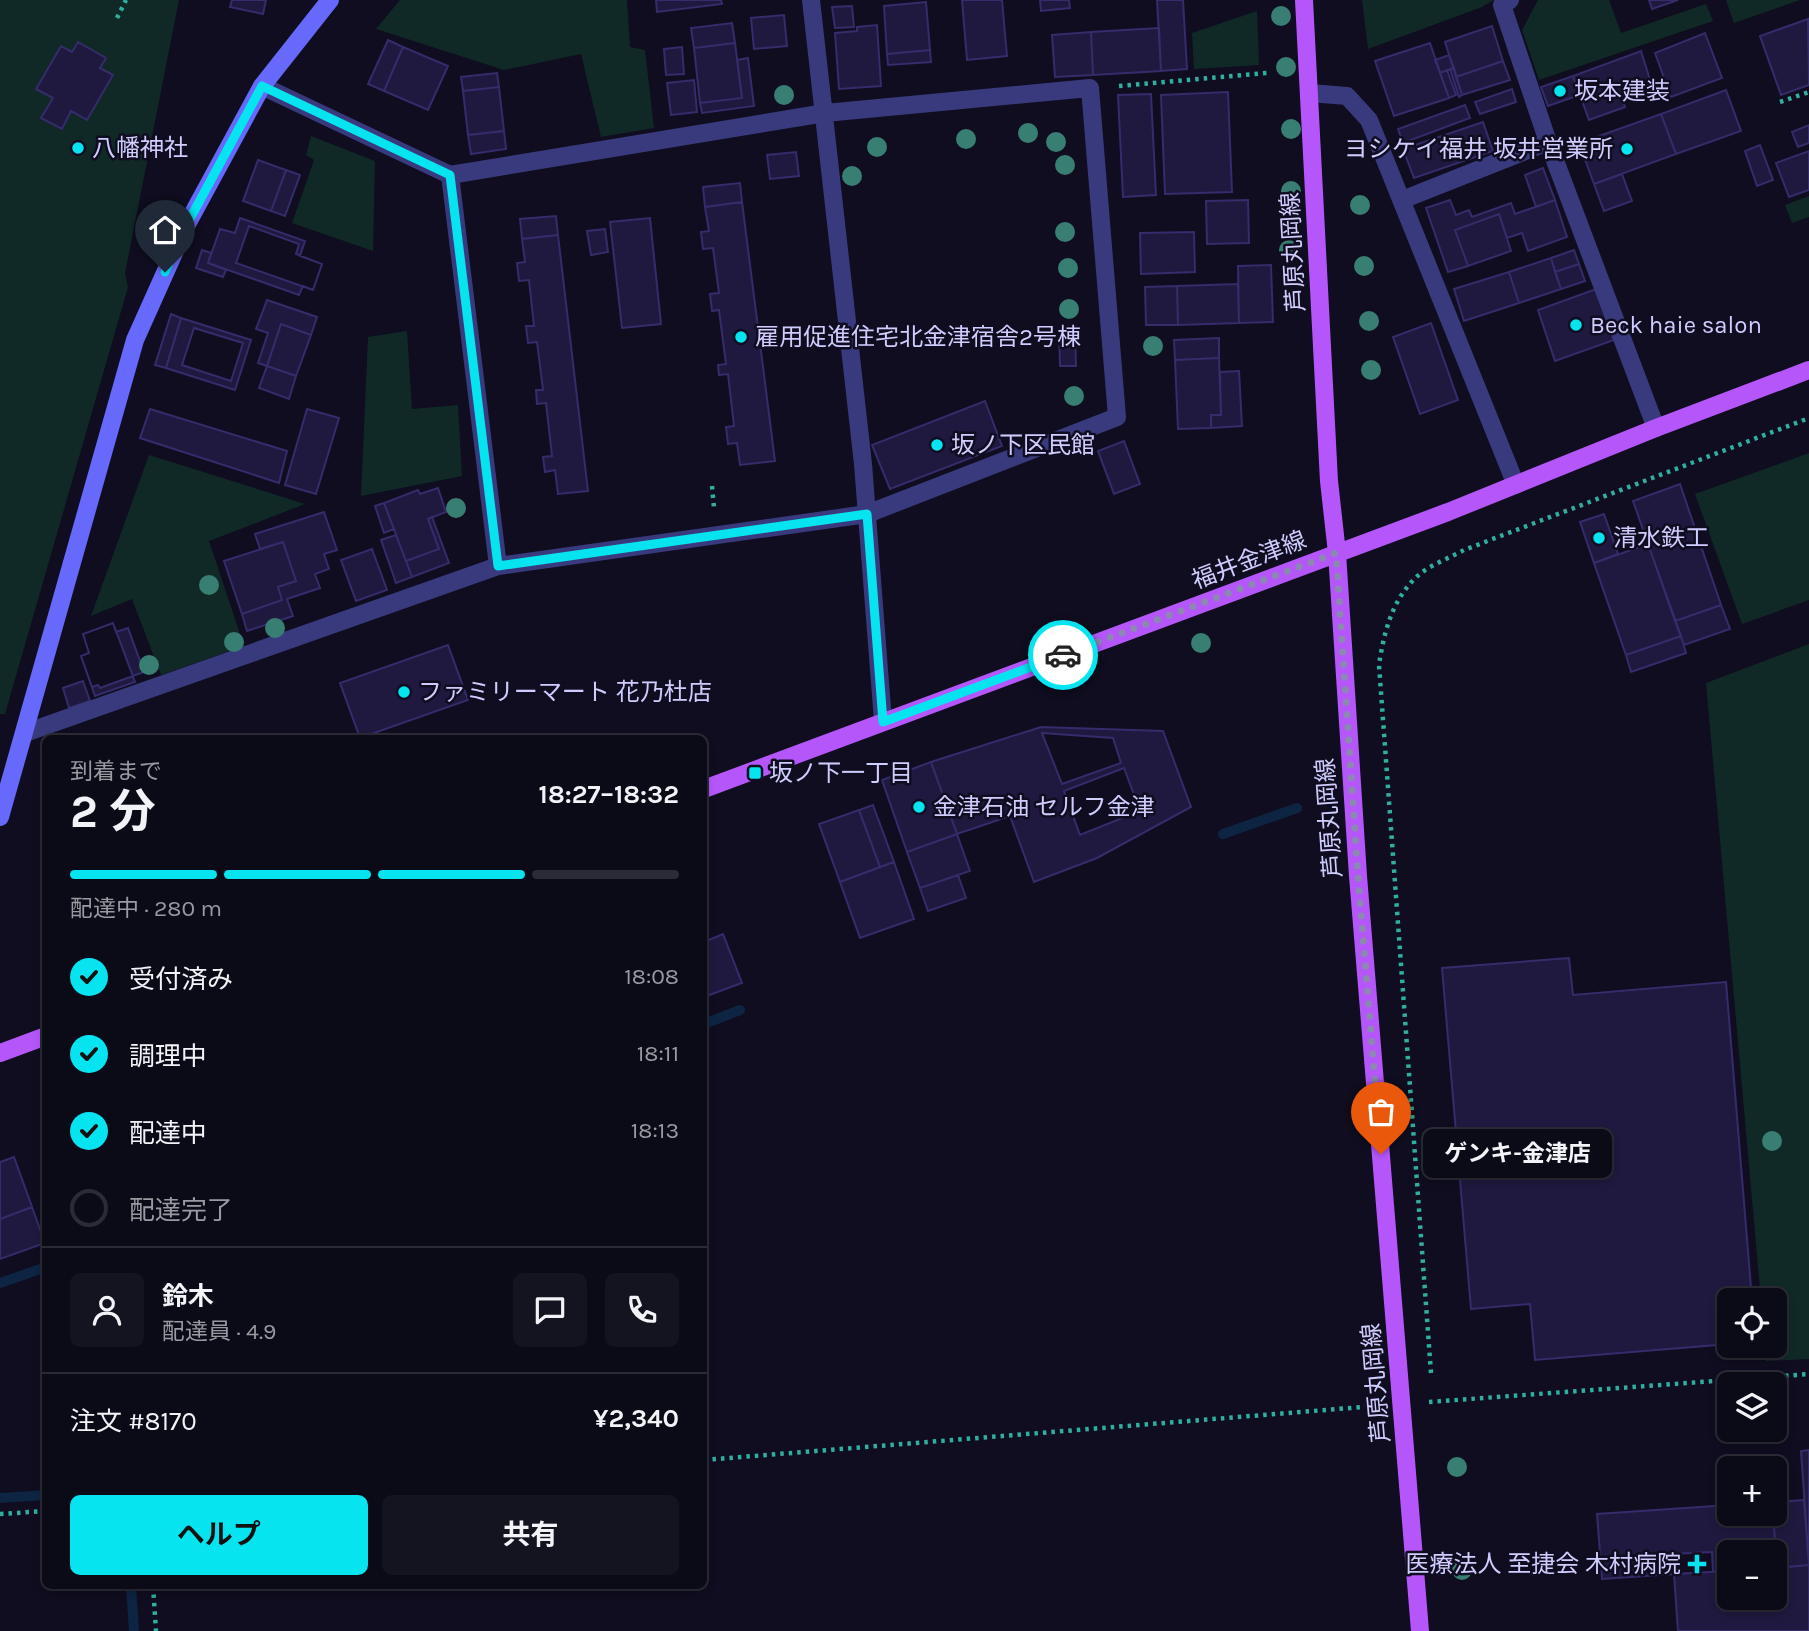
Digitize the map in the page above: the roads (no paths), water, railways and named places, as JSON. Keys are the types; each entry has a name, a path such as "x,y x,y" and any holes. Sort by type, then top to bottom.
{"main road":[{"name":"芦原丸岡線","path":"1304,0 1329,481 1359,890 1420,1631"},
{"name":"福井金津線","path":"707,788 1516,485 1809,370"},
{"path":"0,1053 42,1037"}],"street":[{"path":"0,817 135,340 186,226 262,86 330,0"},
{"path":"811,0 867,514 883,722"},
{"path":"1510,0 1502,5 1548,142 1656,428"},
{"path":"25,733 498,566 867,514 1117,417 1090,89 825,113 450,175 262,86"},
{"path":"1310,93 1347,96 1370,120 1516,485"},
{"path":"1402,200 1548,142"},
{"path":"450,175 498,566"}],"waterway":[{"path":"1223,834 1297,808"},
{"path":"707,1023 740,1010"},
{"path":"0,1283 42,1268"},
{"path":"0,1498 42,1495"},
{"path":"131,1589 134,1631"}],"place":[{"name":"坂本建装","path":"1560,91"},
{"name":"八幡神社","path":"78,148"},
{"name":"ヨシケイ福井 坂井営業所","path":"1627,149"},
{"name":"Beck haie salon","path":"1576,325"},
{"name":"雇用促進住宅北金津宿舎2号棟","path":"741,337"},
{"name":"坂ノ下区民館","path":"937,445"},
{"name":"清水鉄工","path":"1599,538"},
{"name":"ファミリーマート 花乃杜店","path":"404,692"},
{"name":"坂ノ下一丁目","path":"755,773"},
{"name":"金津石油 セルフ金津","path":"919,807"},
{"name":"ゲンキ-金津店","path":"1381,1154"},
{"name":"医療法人 至捷会 木村病院","path":"1697,1564"}]}
